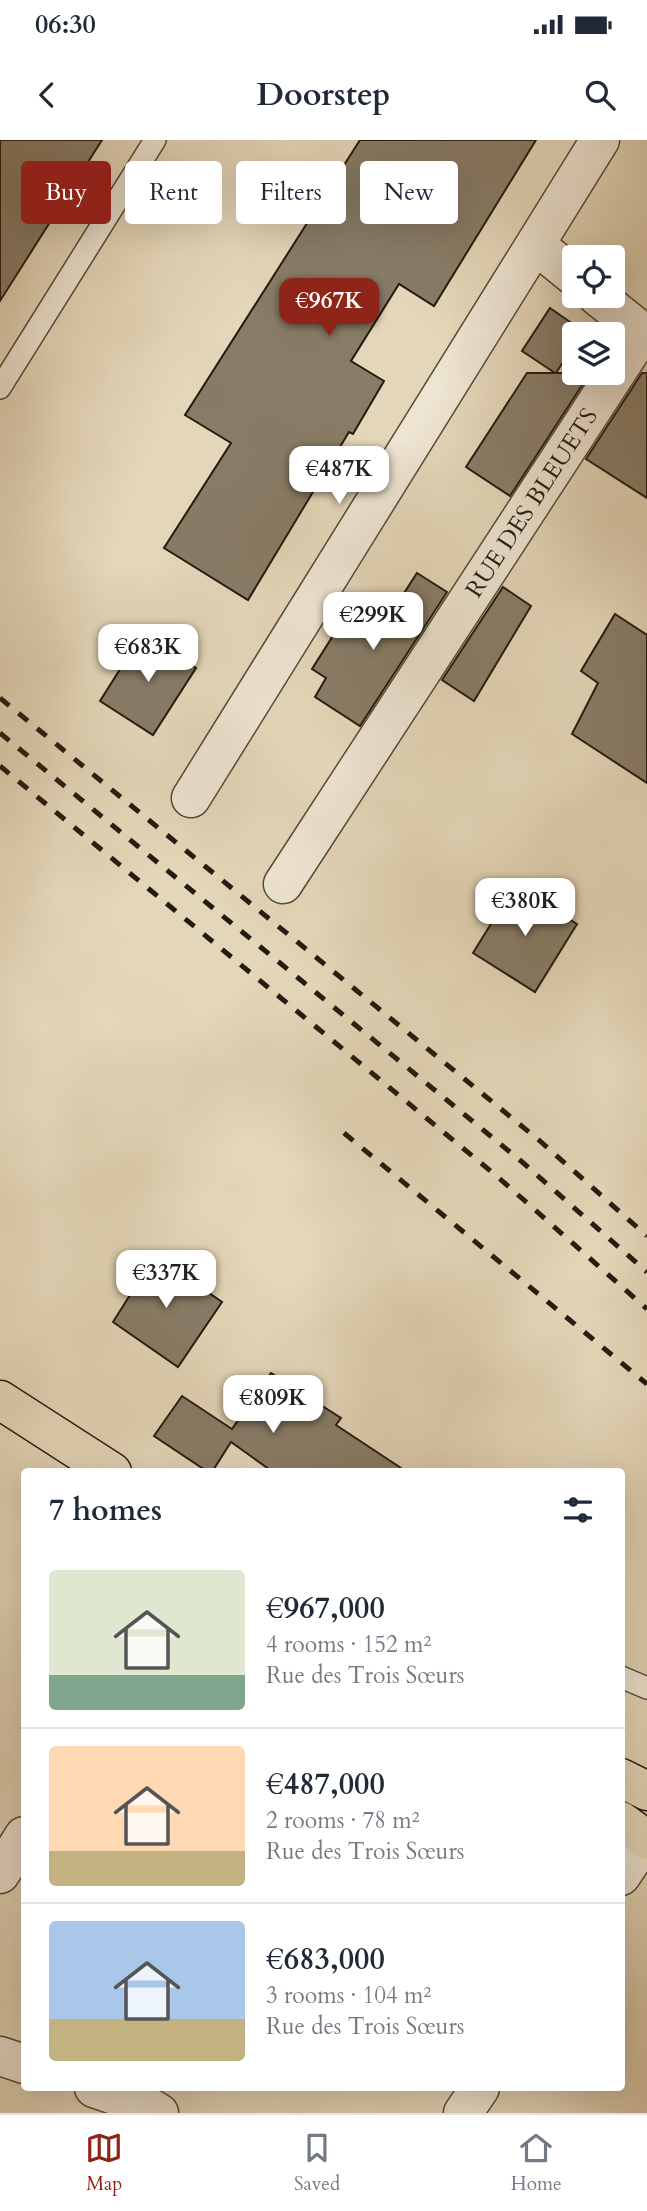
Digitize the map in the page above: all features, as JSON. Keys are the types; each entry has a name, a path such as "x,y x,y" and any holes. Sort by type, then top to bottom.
{"main road":[{"path":"0,1400 106,1468"},
{"path":"625,1780 647,1791"}],"street":[{"path":"191,798 537,246 600,140"},
{"path":"537,246 562,266"},
{"path":"612,308 644,334"},
{"name":"RUE DES BLEUETS","path":"284,884 644,334"},
{"path":"625,1867 640,1834"},
{"path":"0,1874 21,1841"},
{"path":"0,2056 21,2063"},
{"path":"103,2091 149,2106 159,2113"},
{"path":"464,2113 478,2091"}],"lane":[{"path":"0,388 155,140"},
{"path":"625,1679 647,1688"}],"building":[{"path":"0,140 102,140 89,161 21,161 21,224 49,224 0,301"},
{"path":"360,140 536,140 434,306 399,284 351,361 384,381 353,434 349,432 248,600 164,548 231,443 185,415 307,224 346,224 346,162"},
{"path":"550,308 570,322 562,322 562,364 556,373 562,373 562,385 582,385 510,496 466,467 527,373 555,373 522,351"},
{"path":"642,373 647,373 647,498 586,459"},
{"path":"417,573 447,592 360,726 315,697 326,678 312,669 348,612 379,632"},
{"path":"503,587 531,606 474,701 442,680"},
{"path":"615,614 647,635 647,783 572,734 598,683 581,671"},
{"path":"143,633 196,668 153,735 100,701"},
{"path":"515,885 577,924 535,992 473,953"},
{"path":"150,1252 222,1302 178,1367 113,1322 130,1295 124,1290"},
{"path":"271,1373 341,1418 336,1425 401,1468 267,1468 231,1442 215,1468 202,1468 154,1436 182,1396 232,1429"}],"railway":[{"path":"0,698 540,1141 647,1236"},
{"path":"0,733 521,1161 647,1272"},
{"path":"0,766 499,1178 647,1309"},
{"path":"344,1133 647,1384"}]}
